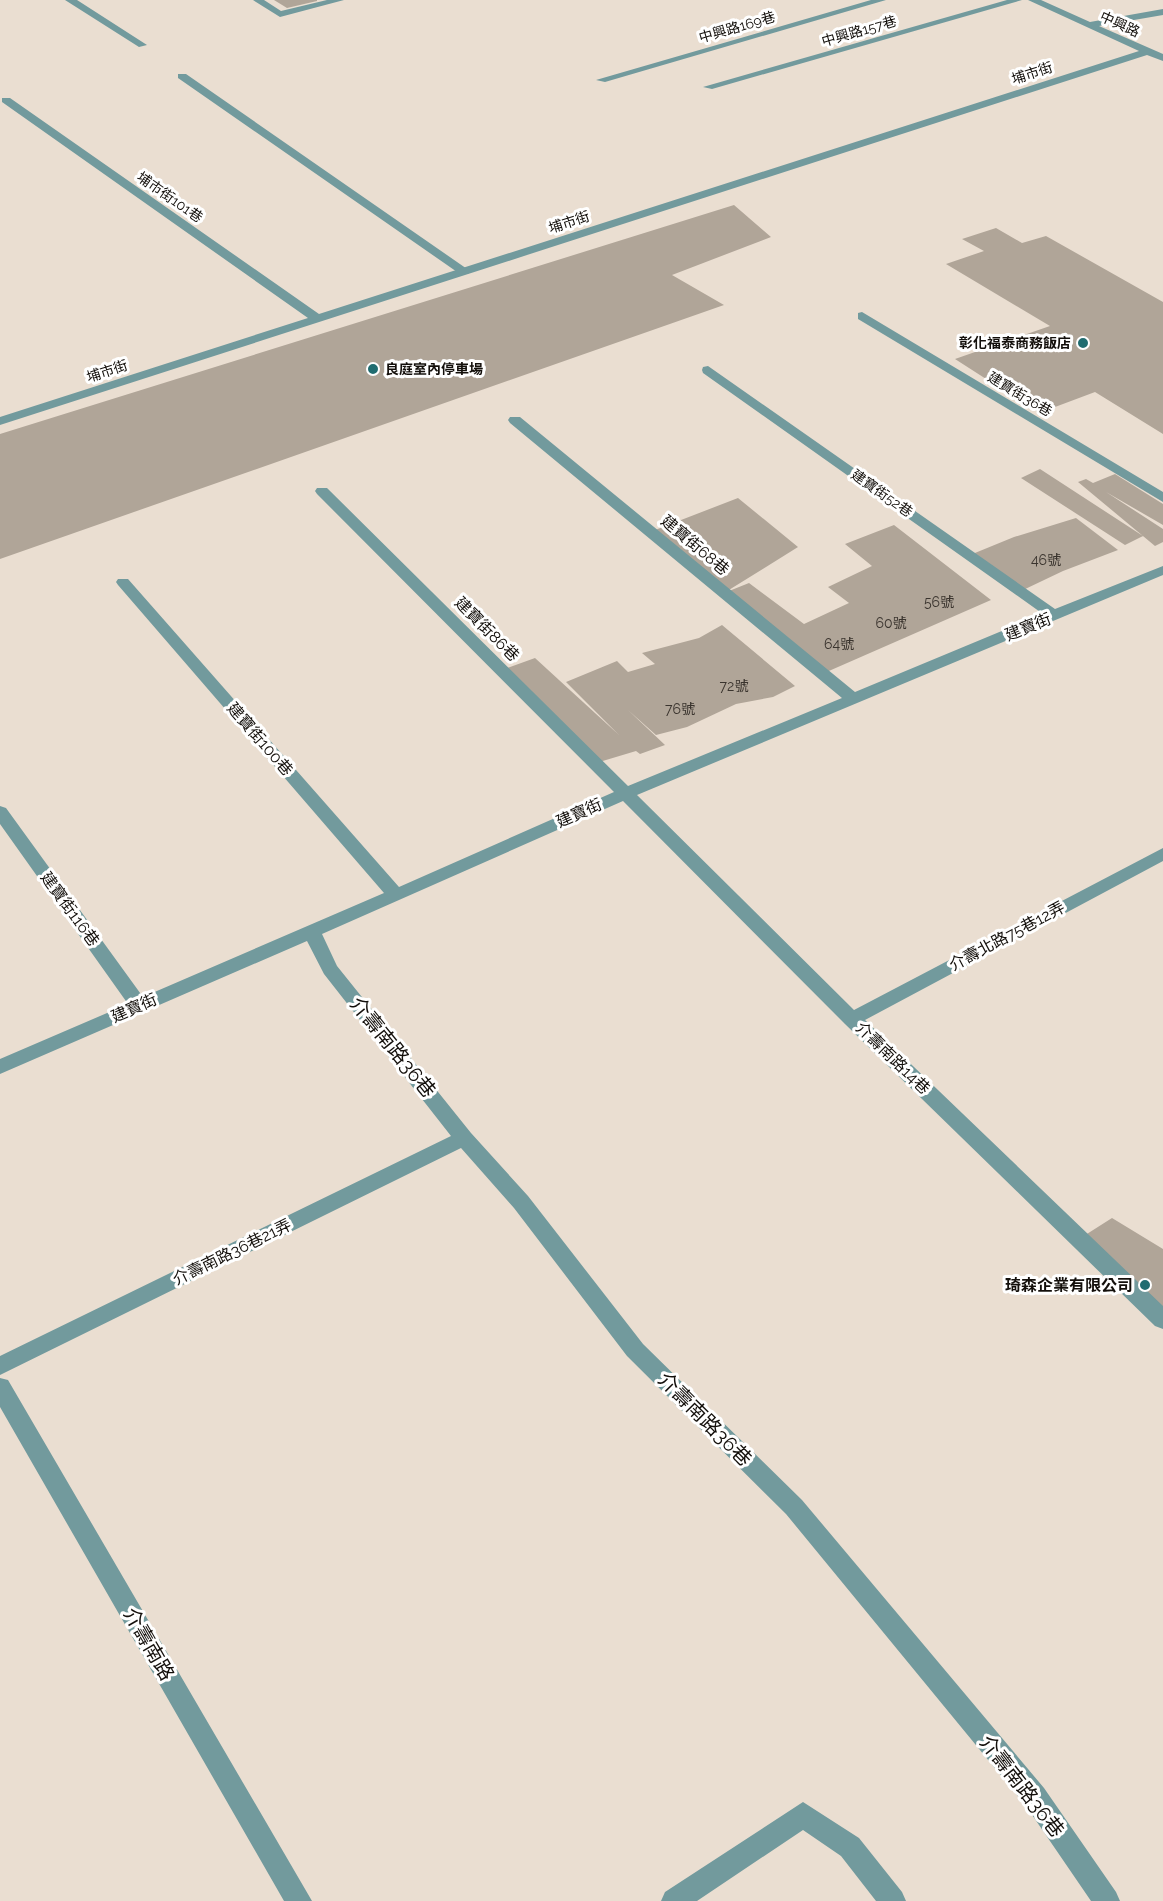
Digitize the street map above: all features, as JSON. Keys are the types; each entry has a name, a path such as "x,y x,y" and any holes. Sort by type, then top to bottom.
{"street":[{"path":"70,0 142,45"},
{"path":"258,0 280,14 339,0"},
{"name":"中興路169巷","path":"601,80 881,0"},
{"name":"中興路157巷","path":"708,87 1017,0"},
{"name":"中興路","path":"1033,0 1163,58"},
{"path":"1089,25 1163,12"},
{"name":"埔市街","path":"0,421 1148,51"},
{"path":"182,76 464,271"},
{"name":"埔市街101巷","path":"6,100 317,318"},
{"name":"建寶街36巷","path":"862,316 1163,498"},
{"name":"建寶街52巷","path":"708,370 1055,616"},
{"name":"建寶街68巷","path":"514,420 852,698"},
{"name":"建寶街86巷","path":"322,491 626,793"},
{"name":"建寶街","path":"0,1067 626,793 1163,570"},
{"name":"建寶街100巷","path":"123,582 396,895"},
{"name":"介壽南路14巷","path":"626,793 852,1018 1163,1320"},
{"name":"建寶街116巷","path":"0,812 139,1006"},
{"name":"介壽北路75巷12弄","path":"852,1018 1163,854"},
{"name":"介壽南路36巷","path":"311,931 330,969 464,1137 521,1202 635,1350 794,1507 1035,1797 1107,1901"},
{"name":"介壽南路36巷21弄","path":"0,1366 464,1137"},
{"name":"介壽南路","path":"0,1387 299,1901"},
{"path":"674,1901 803,1815 850,1847 893,1901"}],"building":[{"path":"274,0 317,0 317,1 287,8"},
{"name":"良庭室內停車場","path":"734,205 771,237 672,275 724,305 0,559 0,434"},
{"name":"彰化福泰商務飯店","path":"996,228 1022,243 1046,236 1163,302 1163,434 1095,392 1039,413 955,359 1050,326 946,264 984,251 962,239"},
{"path":"1040,469 1143,536 1125,545 1021,478"},
{"path":"1115,474 1163,504 1163,525 1106,492 1163,529 1163,542 1155,546 1078,482 1086,479 1093,483"},
{"path":"738,498 798,547 724,593 650,532"},
{"path":"1076,518 1118,550 1063,571 1021,591 970,555 1014,537"},
{"path":"894,525 991,600 822,674 724,593 749,583 804,624 849,603 828,587 872,566 845,544"},
{"path":"722,625 795,686 773,697 736,704 687,727 656,735 628,710 665,745 640,754 636,751 596,763 502,670 535,658 619,735 566,682 617,661 628,672 655,664 642,653 699,638"},
{"name":"琦森企業有限公司","path":"1112,1218 1163,1249 1163,1321 1079,1239"}],"place":[{"name":"彰化福泰商務飯店","path":"1083,343"},
{"name":"良庭室內停車場","path":"373,369"},
{"name":"琦森企業有限公司","path":"1145,1285"}]}
